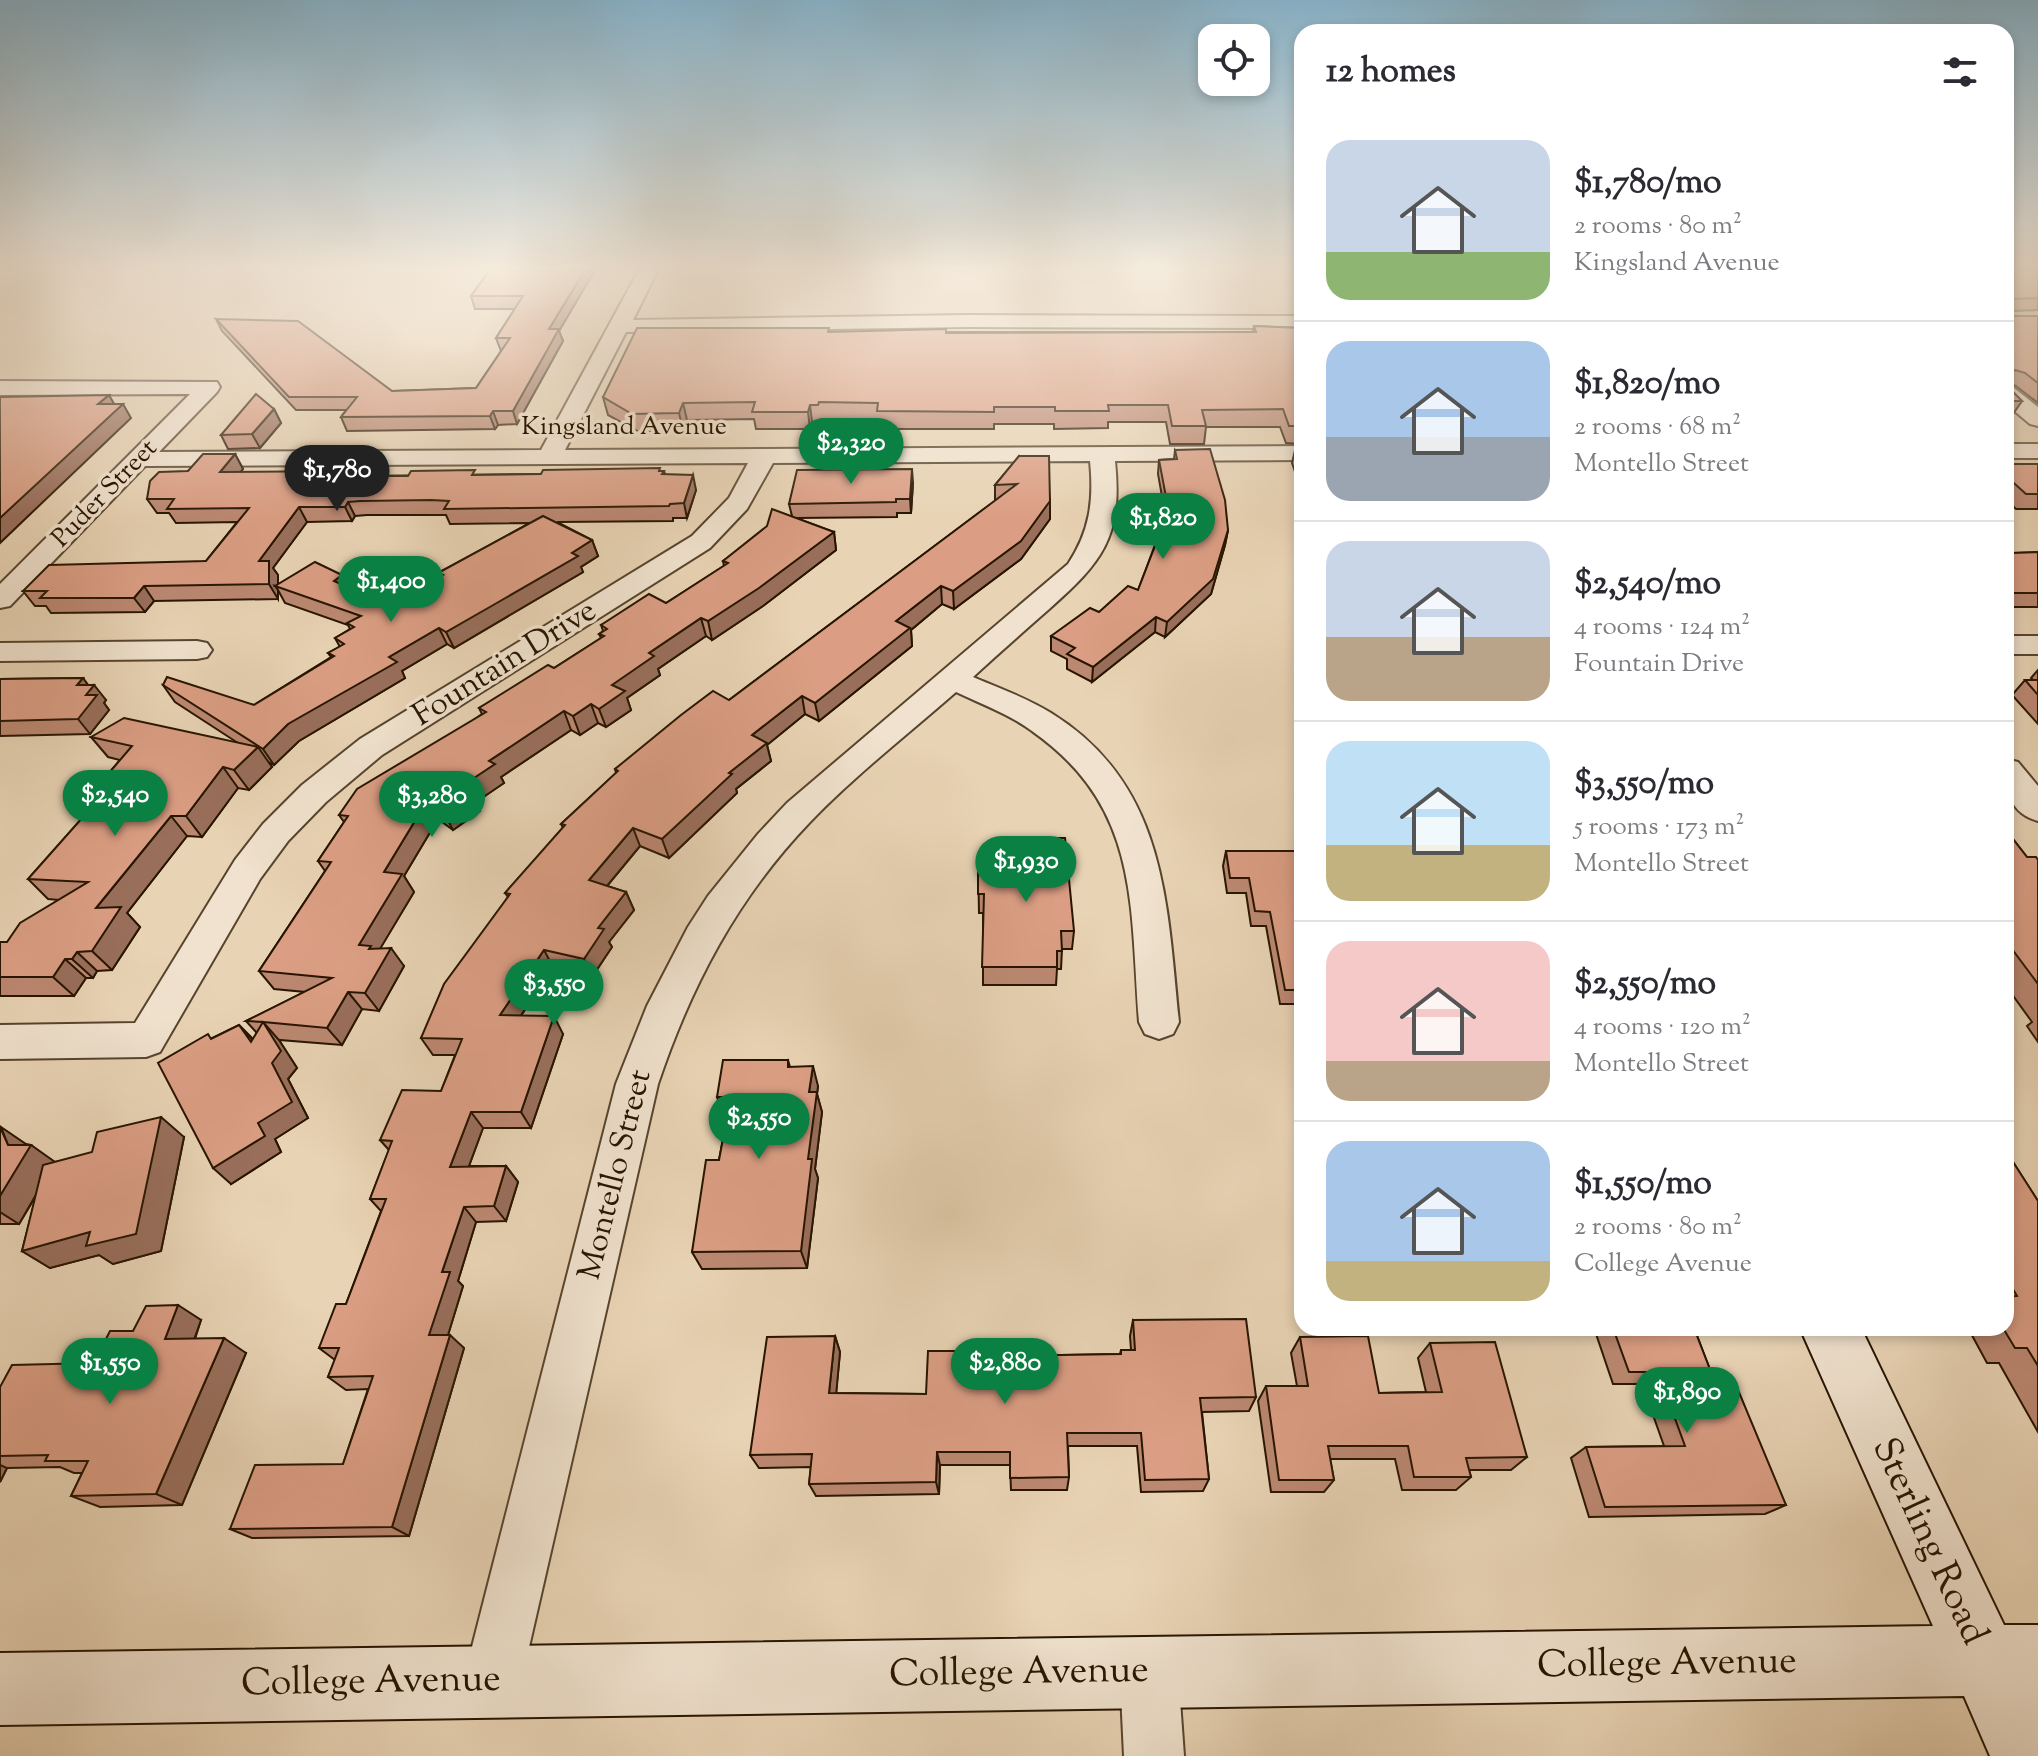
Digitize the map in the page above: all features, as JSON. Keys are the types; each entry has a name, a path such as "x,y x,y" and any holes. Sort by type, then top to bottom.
{"street":[{"path":"549,457 605,352"},
{"name":"Puder Street","path":"0,388 209,387 0,600"},
{"path":"2014,400 2038,419"},
{"path":"2014,451 2038,451"},
{"name":"Kingsland Avenue","path":"138,459 1294,453"},
{"name":"Montello Street","path":"492,1682 637,1084 658,1019 691,952 723,900 759,853 799,812 1078,569 1094,546 1103,524 1106,501 1102,454"},
{"name":"Fountain Drive","path":"0,1042 146,1040 242,878 294,811 328,779 371,747 701,542 742,502 754,483 763,456"},
{"path":"2014,645 2038,645"},
{"path":"0,652 197,650"},
{"path":"953,679 1040,721 1075,745 1099,769 1119,796 1133,826 1142,863 1159,1022"},
{"path":"2014,780 2038,809"},
{"name":"Sterling Road","path":"1834,1336 2010,1660 2028,1756"},
{"name":"College Avenue","path":"0,1689 2010,1660"},
{"path":"1149,1672 1154,1756"}],"building":[{"path":"247,352 340,352 392,391 476,388 501,352 546,352 513,411 493,411 490,416 341,417 357,397 289,397"},
{"path":"625,352 1294,352 1294,426 1289,426 1283,409 1202,410 1206,426 1172,426 1168,405 1108,405 1109,411 994,407 994,412 877,411 878,403 819,402 818,405 810,405 808,412 752,412 755,402 683,403 679,413 632,414 603,397"},
{"path":"2014,352 2038,352 2038,383 2015,370"},
{"path":"256,394 274,409 252,434 221,435"},
{"path":"109,395 98,404 123,404 0,518 0,397"},
{"path":"1210,449 1225,500 1228,530 1213,579 1167,622 1156,617 1093,667 1067,654 1075,648 1051,636 1090,608 1099,612 1128,586 1138,590 1163,525 1162,512 1169,513 1159,460 1177,459 1175,450"},
{"path":"203,454 235,454 220,472 351,471 347,476 408,476 411,471 475,470 472,475 660,468 659,471 664,471 662,474 693,475 684,503 669,506 444,509 449,501 431,500 360,501 348,502 345,507 299,507 259,561 269,561 269,584 144,586 134,598 40,598 47,591 23,591 49,565 206,561 249,508 167,509 174,499 147,499 150,481 159,472 188,471"},
{"path":"1019,456 1049,456 1050,501 1021,541 953,591 941,586 896,621 910,628 815,703 802,696 752,735 767,743 729,773 732,774 662,839 633,828 589,880 626,892 598,928 604,929 584,959 544,950 500,1015 554,1016 521,1112 471,1112 450,1167 506,1166 494,1206 464,1207 442,1272 450,1272 429,1335 450,1335 392,1527 230,1529 255,1465 343,1464 373,1376 328,1377 339,1348 319,1348 336,1304 346,1304 386,1199 370,1199 392,1141 380,1140 402,1090 441,1091 462,1039 421,1038 444,984 510,894 505,893 565,825 561,824 618,771 615,769 713,691 729,700 1017,484 995,485"},
{"path":"2014,464 2038,464 2038,494 2026,494 2014,483"},
{"path":"912,469 910,499 896,499 896,502 789,504 797,470"},
{"path":"772,509 834,532 759,588 708,621 701,618 649,653 654,656 612,685 625,691 599,709 591,704 573,716 564,711 489,761 495,764 462,786 471,792 443,811 427,801 384,872 402,874 359,945 371,946 369,949 391,948 365,993 348,992 327,1028 246,1021 332,978 259,971 331,862 318,861 348,816 339,815 357,789 486,712 479,708 548,665 554,668 604,636 599,634 607,629 601,625 649,594 666,603 728,563 723,561 767,526"},
{"path":"543,516 592,540 572,553 578,556 495,604 446,632 439,628 389,657 397,662 288,724 263,749 163,685 167,677 254,705 334,656 328,653 344,644 335,638 354,627 347,623 361,616 275,586 315,562 342,575 334,581 388,605 443,575 438,573"},
{"path":"2038,552 2038,593 2014,593 2014,553"},
{"path":"83,678 77,685 94,685 86,695 97,695 78,719 0,721 0,679"},
{"path":"2025,680 2038,680 2038,695"},
{"path":"124,718 258,747 234,770 223,767 186,816 171,816 96,908 121,907 92,951 77,952 72,959 65,959 53,977 0,977 0,942 7,942 20,923 88,882 28,879 91,808 80,807 132,746 91,737"},
{"path":"1012,838 1065,838 1074,931 1061,931 1062,951 1057,951 1057,967 982,967 984,894 978,894 978,859 1013,859"},
{"path":"2014,840 2027,857 2038,860 2038,984 2014,952"},
{"path":"1226,851 1294,851 1294,990 1285,990 1270,912 1255,911 1249,878 1230,878"},
{"path":"263,1022 281,1051 272,1063 292,1102 258,1123 265,1136 213,1168 158,1063 208,1034 211,1039 239,1025 251,1042"},
{"path":"723,1060 788,1060 788,1067 813,1066 809,1092 817,1092 801,1251 692,1252 706,1160 719,1160 731,1097 717,1097"},
{"path":"161,1117 136,1234 86,1246 90,1232 22,1251 43,1165 92,1152 97,1132"},
{"path":"0,1127 8,1145 31,1145 0,1196"},
{"path":"2014,1164 2038,1201 2038,1366 2027,1348 2015,1348 2008,1336 2014,1336 2014,1296 2017,1296 2014,1291"},
{"path":"178,1305 165,1339 224,1338 156,1494 71,1496 88,1461 45,1461 48,1455 0,1456 0,1387 12,1365 94,1363 110,1331 133,1331 146,1306"},
{"path":"1246,1319 1256,1397 1200,1398 1209,1479 1145,1480 1141,1433 1067,1433 1069,1477 1010,1478 1010,1452 937,1452 936,1482 809,1484 812,1454 750,1455 767,1337 835,1336 829,1393 926,1394 928,1351 995,1351 995,1356 1121,1354 1121,1350 1135,1350 1133,1320"},
{"path":"1368,1336 1379,1393 1442,1392 1430,1343 1495,1342 1527,1457 1466,1458 1471,1477 1414,1477 1408,1446 1328,1446 1334,1480 1279,1480 1266,1386 1308,1386 1300,1337"},
{"path":"1616,1336 1697,1336 1716,1385 1736,1385 1786,1505 1605,1507 1586,1447 1685,1446 1658,1372 1629,1372"}]}
